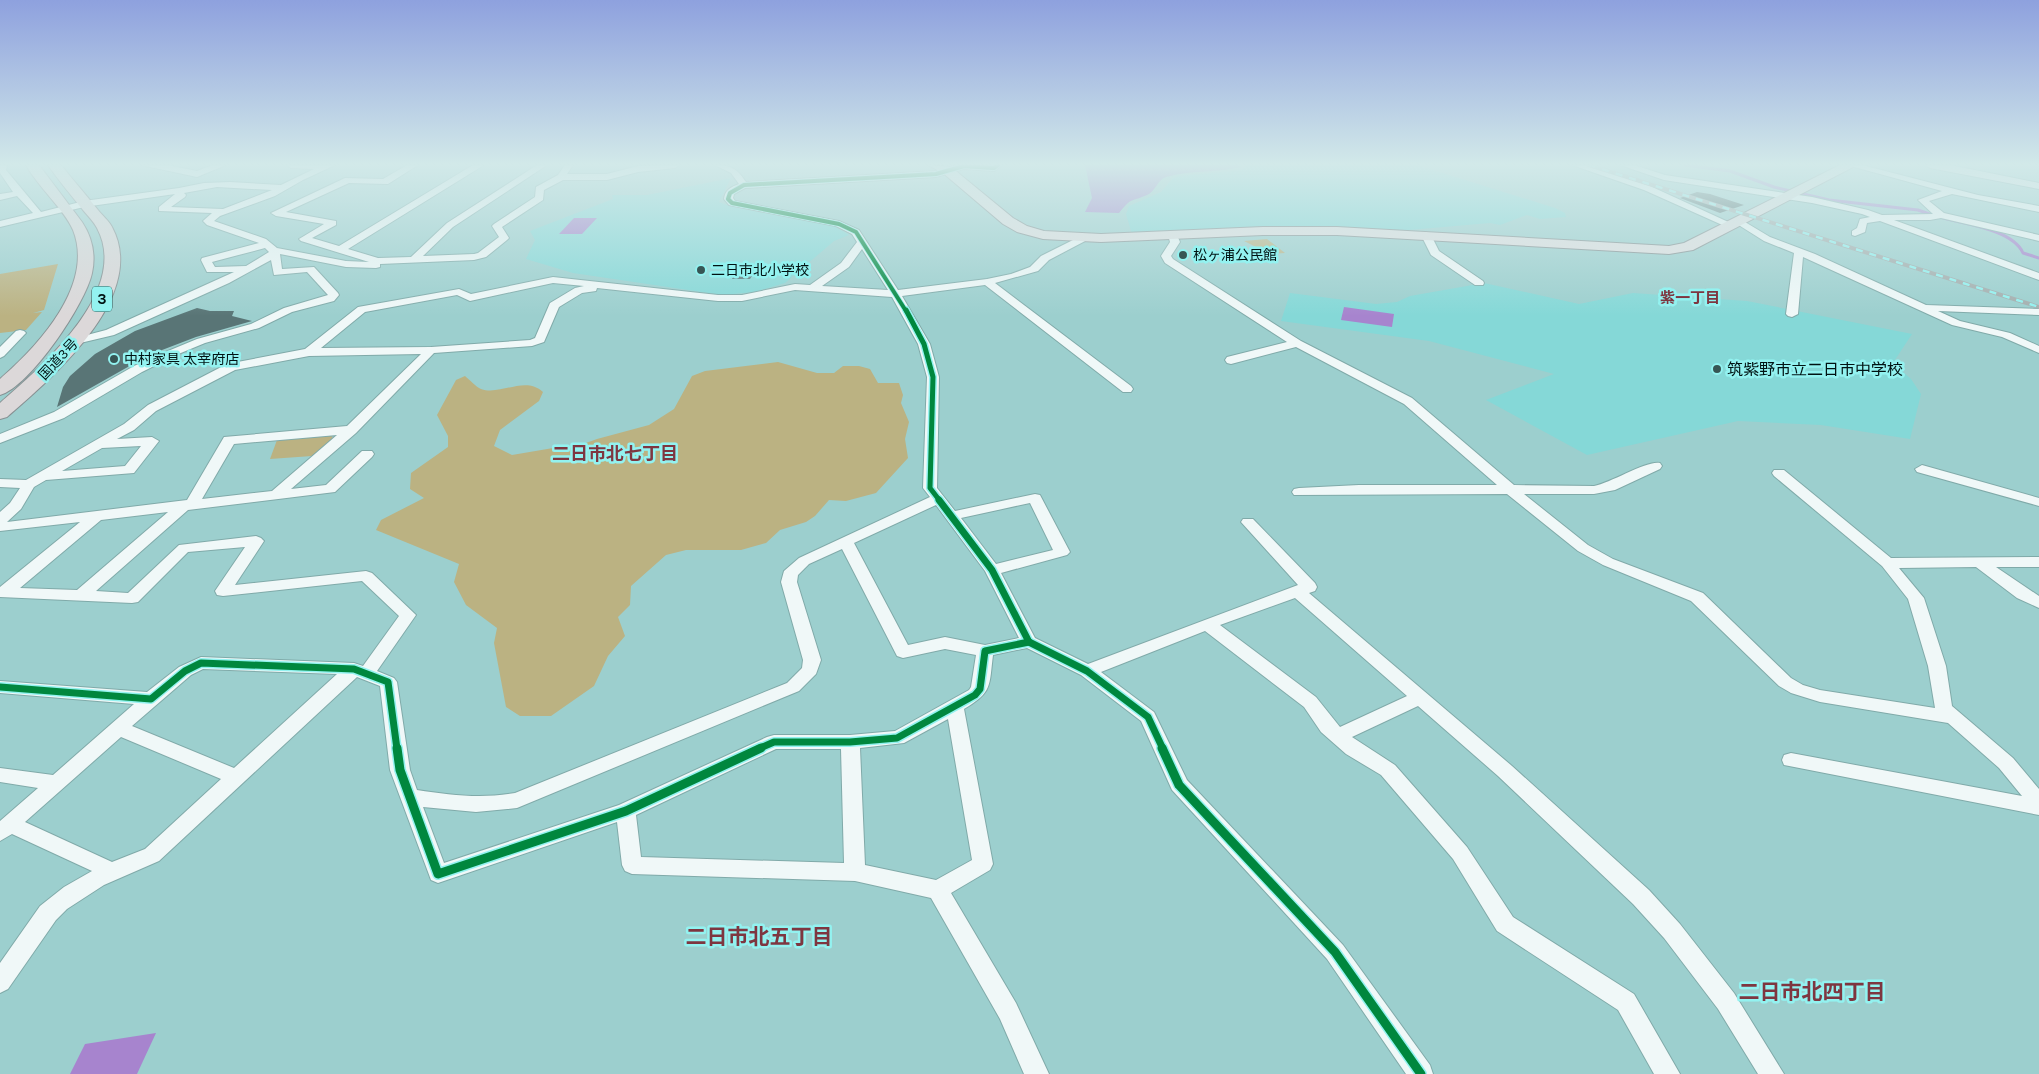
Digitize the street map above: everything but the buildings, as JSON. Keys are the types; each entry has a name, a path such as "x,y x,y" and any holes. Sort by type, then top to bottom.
{"highway":[{"name":"国道3号","path":"0,389 44,345 71,306 83,279 86,257 80,231 69,215"},
{"name":"国道3号","path":"0,413 37,381 76,341 104,296 113,255 105,228 94,215"}],"main road":[{"path":"1001,215 1022,229 1043,235 1084,238 1277,231 1337,231 1668,250 1688,247 1753,215"}],"street":[{"path":"0,224 34,215"},
{"path":"217,215 208,221 272,249 364,266 426,259"},
{"path":"288,215 334,223 304,239 377,261 474,257 482,255 504,238 497,226 514,215"},
{"path":"341,249 397,215"},
{"path":"414,259 435,241 450,224 464,215"},
{"path":"796,215 838,224 856,232 912,320 924,344 933,377 929,485 937,499 992,570 1029,642 1087,671 1148,717 1180,784 1335,952 1421,1074"},
{"path":"1714,215 1811,256 1956,323 2006,335 2039,350"},
{"path":"1872,215 2039,277"},
{"path":"1854,233 1862,230 1863,221 1881,218 1937,216 2039,238"},
{"path":"1173,235 1175,242 1166,256 1169,261 1297,343 1408,401 1508,488 1573,542 1593,555 1696,597 1777,675 1797,689 1820,696 1951,717"},
{"path":"1426,235 1435,253 1479,283"},
{"path":"309,352 367,307 460,292 470,298 553,280 731,298 789,287 894,294 987,282 1014,276 1034,269 1045,258 1084,238"},
{"path":"812,288 845,265 862,242"},
{"path":"76,341 110,333 251,268 272,249"},
{"path":"251,268 211,270 206,260 272,249"},
{"path":"0,439 59,415 138,369 179,350 201,341 255,326 288,310 330,299 334,295 310,269 278,273 272,249"},
{"path":"1792,314 1799,252"},
{"path":"987,282 1127,390"},
{"path":"0,520 16,506 28,484 129,427 152,408 226,369 309,352 431,350 532,343 540,340 556,303 582,289 623,288"},
{"path":"1921,306 2039,312"},
{"path":"0,336 20,333 0,354"},
{"path":"1231,360 1297,343"},
{"path":"277,494 351,430 431,350"},
{"path":"82,595 189,504 229,440 351,430"},
{"path":"42,476 129,470 152,441 98,444"},
{"path":"0,527 330,489 367,454"},
{"path":"1299,492 1359,489 1508,488 1594,490 1610,486 1655,466"},
{"path":"1922,469 2039,502"},
{"path":"1779,473 1887,564 1916,598 1937,666 1942,704 1951,717 2006,763 2039,803"},
{"path":"0,483 28,484"},
{"path":"952,516 1035,498 1062,552 992,570"},
{"path":"411,797 472,806 495,805 517,800 793,687 810,670 812,660 789,582 790,574 804,561 937,499"},
{"path":"3,592 98,515"},
{"path":"1087,671 1309,587 1248,522"},
{"path":"0,982 48,912 78,888 110,870 152,855 235,776 360,672 408,615 366,576 223,591 256,541 184,548 132,598 3,592"},
{"path":"845,542 903,652 945,643 985,651 1029,642"},
{"path":"1887,564 2039,562"},
{"path":"1982,564 2023,594 2039,603"},
{"path":"1297,591 1504,771 1640,897 1666,924 1726,1001 1772,1074"},
{"path":"1207,624 1310,702 1328,727 1352,749 1388,770 1460,853 1505,924 1626,1002 1668,1074"},
{"path":"110,870 5,829 184,671 201,663 360,672 388,682 400,770 438,874 626,811 774,742 850,742 897,738 955,708 975,695 980,689 985,651"},
{"path":"0,686 151,699"},
{"path":"1338,736 1420,698"},
{"path":"626,811 632,865 855,872 938,890 983,864 955,708"},
{"path":"118,728 235,776"},
{"path":"850,742 855,872"},
{"path":"1791,760 2039,807"},
{"path":"0,775 58,783"},
{"path":"938,890 1008,1011 1037,1074"}],"shaded area":[{"path":"571,215 777,215 834,226 849,235 834,241 785,283 754,292 722,295 573,273 526,259 535,240 530,231"},
{"path":"1126,215 1527,215 1500,225 1490,223 1397,231 1270,226 1132,234"},
{"path":"1527,215 1566,215 1566,217 1540,219"},
{"path":"574,218 597,218 582,234 559,234"},
{"path":"1267,239 1285,253 1270,254 1244,241"},
{"path":"58,264 44,310 33,313 42,312 26,330 0,333 0,274"},
{"name":"筑紫野市立二日市中学校","path":"1484,283 1579,304 1633,293 1747,301 1912,334 1893,363 1911,379 1921,394 1910,439 1821,425 1738,421 1587,455 1486,400 1554,374 1429,341 1281,321 1290,293 1376,304 1397,302 1410,296"},
{"path":"1344,307 1394,314 1392,327 1341,320"},
{"path":"778,362 817,373 834,373 843,366 859,366 870,369 878,383 899,383 903,395 901,403 909,422 905,439 908,458 876,493 846,501 829,500 815,516 806,522 780,530 766,543 741,550 686,550 666,555 631,586 630,605 618,617 625,636 608,656 594,686 551,716 520,716 506,707 494,643 497,628 466,605 454,582 459,564 376,530 381,520 424,498 410,489 411,473 448,447 448,436 437,415 456,380 465,376 481,389 497,390 529,385 543,392 539,401 500,430 494,446 512,455 559,447 572,448 649,425 674,409 692,376 705,371"},
{"path":"332,435 333,440 312,456 270,459 277,440"},
{"path":"156,1033 137,1074 70,1074 85,1044"}],"waterway":[{"path":"1943,218 1999,233 2018,245 2023,253 2039,258"}],"railway":[{"path":"1748,215 2039,307"}],"cycle path":[{"path":"794,215 839,224 856,232 912,320 924,344 933,377 930,488 992,570 1029,642 1087,671 1148,717 1179,785 1335,952 1421,1074"},
{"path":"0,687 151,699 185,671 201,663 354,669 388,682 400,770 438,874 626,811 774,742 850,742 897,738 975,695 980,689 985,651 1029,642"}],"place":[{"name":"松ヶ浦公民館","path":"1183,255"},
{"name":"二日市北小学校","path":"701,270"},
{"name":"中村家具 太宰府店","path":"114,359"},
{"name":"筑紫野市立二日市中学校","path":"1717,369"}],"district":[{"name":"紫一丁目","path":"1690,298"},
{"name":"二日市北七丁目","path":"615,454"},
{"name":"二日市北五丁目","path":"759,937"},
{"name":"二日市北四丁目","path":"1812,992"}]}
